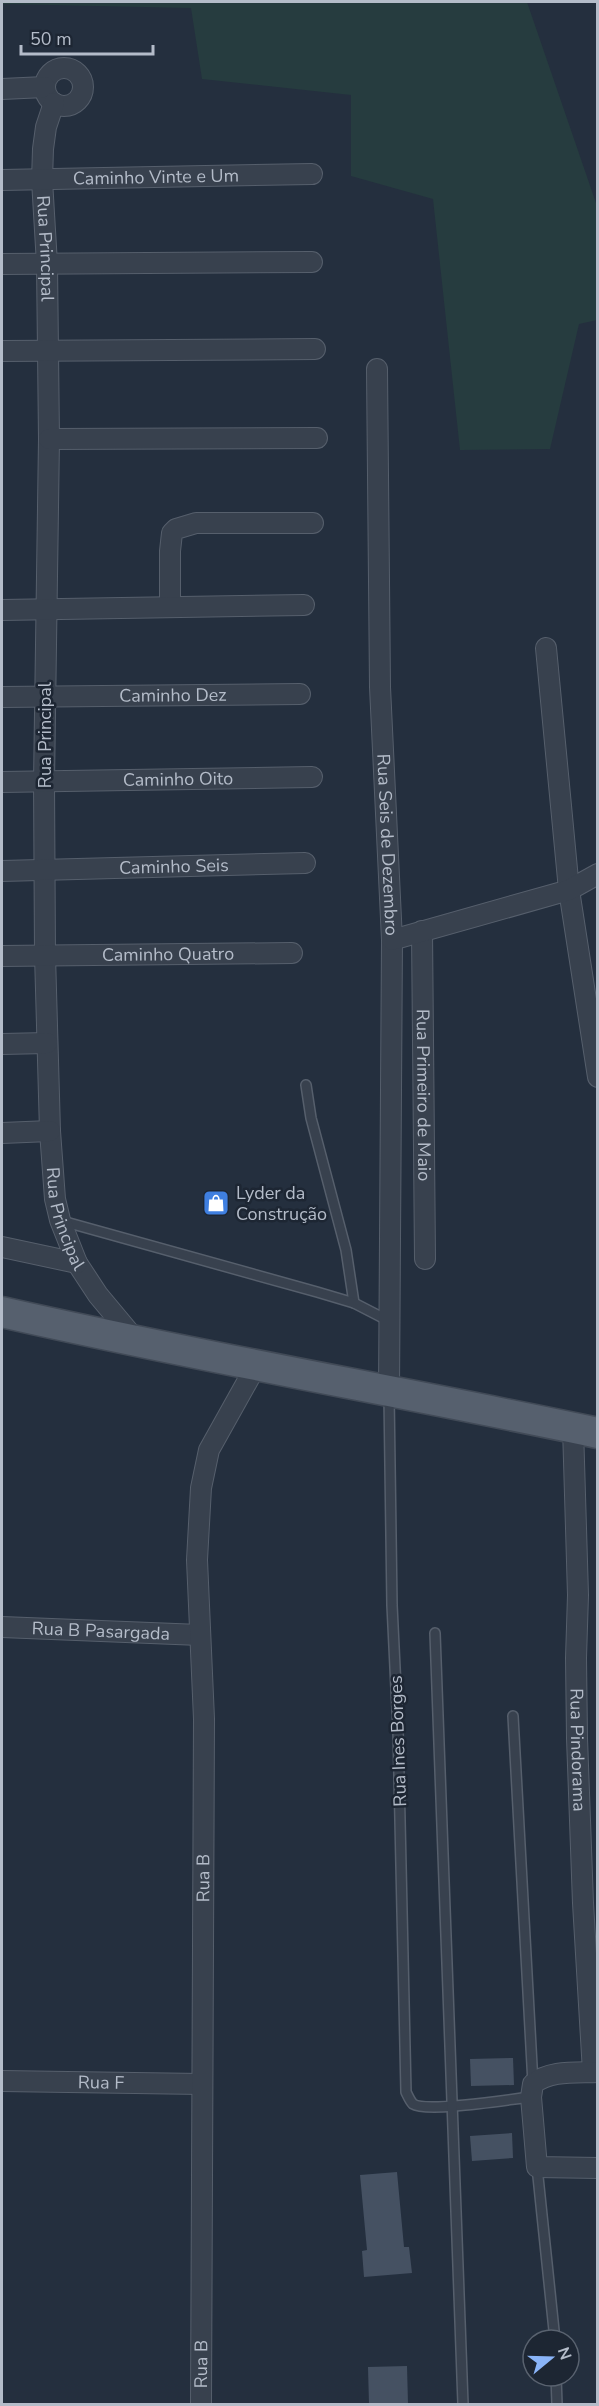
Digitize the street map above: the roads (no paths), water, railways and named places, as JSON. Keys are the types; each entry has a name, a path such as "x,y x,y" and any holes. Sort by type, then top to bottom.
{"main road":[{"path":"2,1312 138,1343 257,1364 585,1430"}],"street":[{"name":"Rua Principal","path":"2,89 49,95 42,180 47,264 49,439 44,782 47,1043 55,1199 60,1221 77,1263 99,1295 138,1343"},
{"name":"Caminho Vinte e Um","path":"2,180 312,174"},
{"path":"2,264 312,262"},
{"path":"2,351 315,349"},
{"name":"Rua Seis de Dezembro","path":"377,369 380,687 392,940 389,1390"},
{"path":"49,439 317,438"},
{"path":"170,607 170,551 172,533 176,529 183,525 196,523 313,523"},
{"path":"2,610 304,605"},
{"path":"546,648 569,890 597,1077"},
{"name":"Caminho Dez","path":"2,697 300,694"},
{"name":"Caminho Oito","path":"2,782 312,777"},
{"name":"Caminho Seis","path":"2,871 305,863"},
{"path":"392,940 569,890 597,874"},
{"name":"Rua Primeiro de Maio","path":"422,931 425,1259"},
{"name":"Caminho Quatro","path":"2,956 292,952"},
{"path":"2,1044 47,1043"},
{"path":"2,1133 50,1131"},
{"path":"2,1247 77,1263"},
{"name":"Rua B","path":"201,2404 204,1719 197,1560 201,1488 209,1450 257,1364"},
{"name":"Rua Pindorama","path":"585,1430 576,1658 577,1750 583,1903 595,2072"},
{"name":"Rua B Pasargada","path":"2,1627 200,1635"},
{"path":"595,2072 556,2074 541,2078 532,2090 537,2167 597,2169"},
{"name":"Rua F","path":"2,2081 201,2084"}],"lane":[{"path":"306,1085 311,1118 346,1250 354,1304"},
{"path":"60,1221 354,1304 389,1320"},
{"name":"Rua Ines Borges","path":"389,1390 392,1605 398,1730 406,2092 413,2104 421,2107 452,2106"},
{"path":"435,1633 463,2404"},
{"path":"452,2106 532,2090 513,1716"},
{"path":"537,2167 554,2328"},
{"path":"556,2388 557,2404"}],"place":[{"name":"Lyder da Construção","path":"216,1203"}]}
